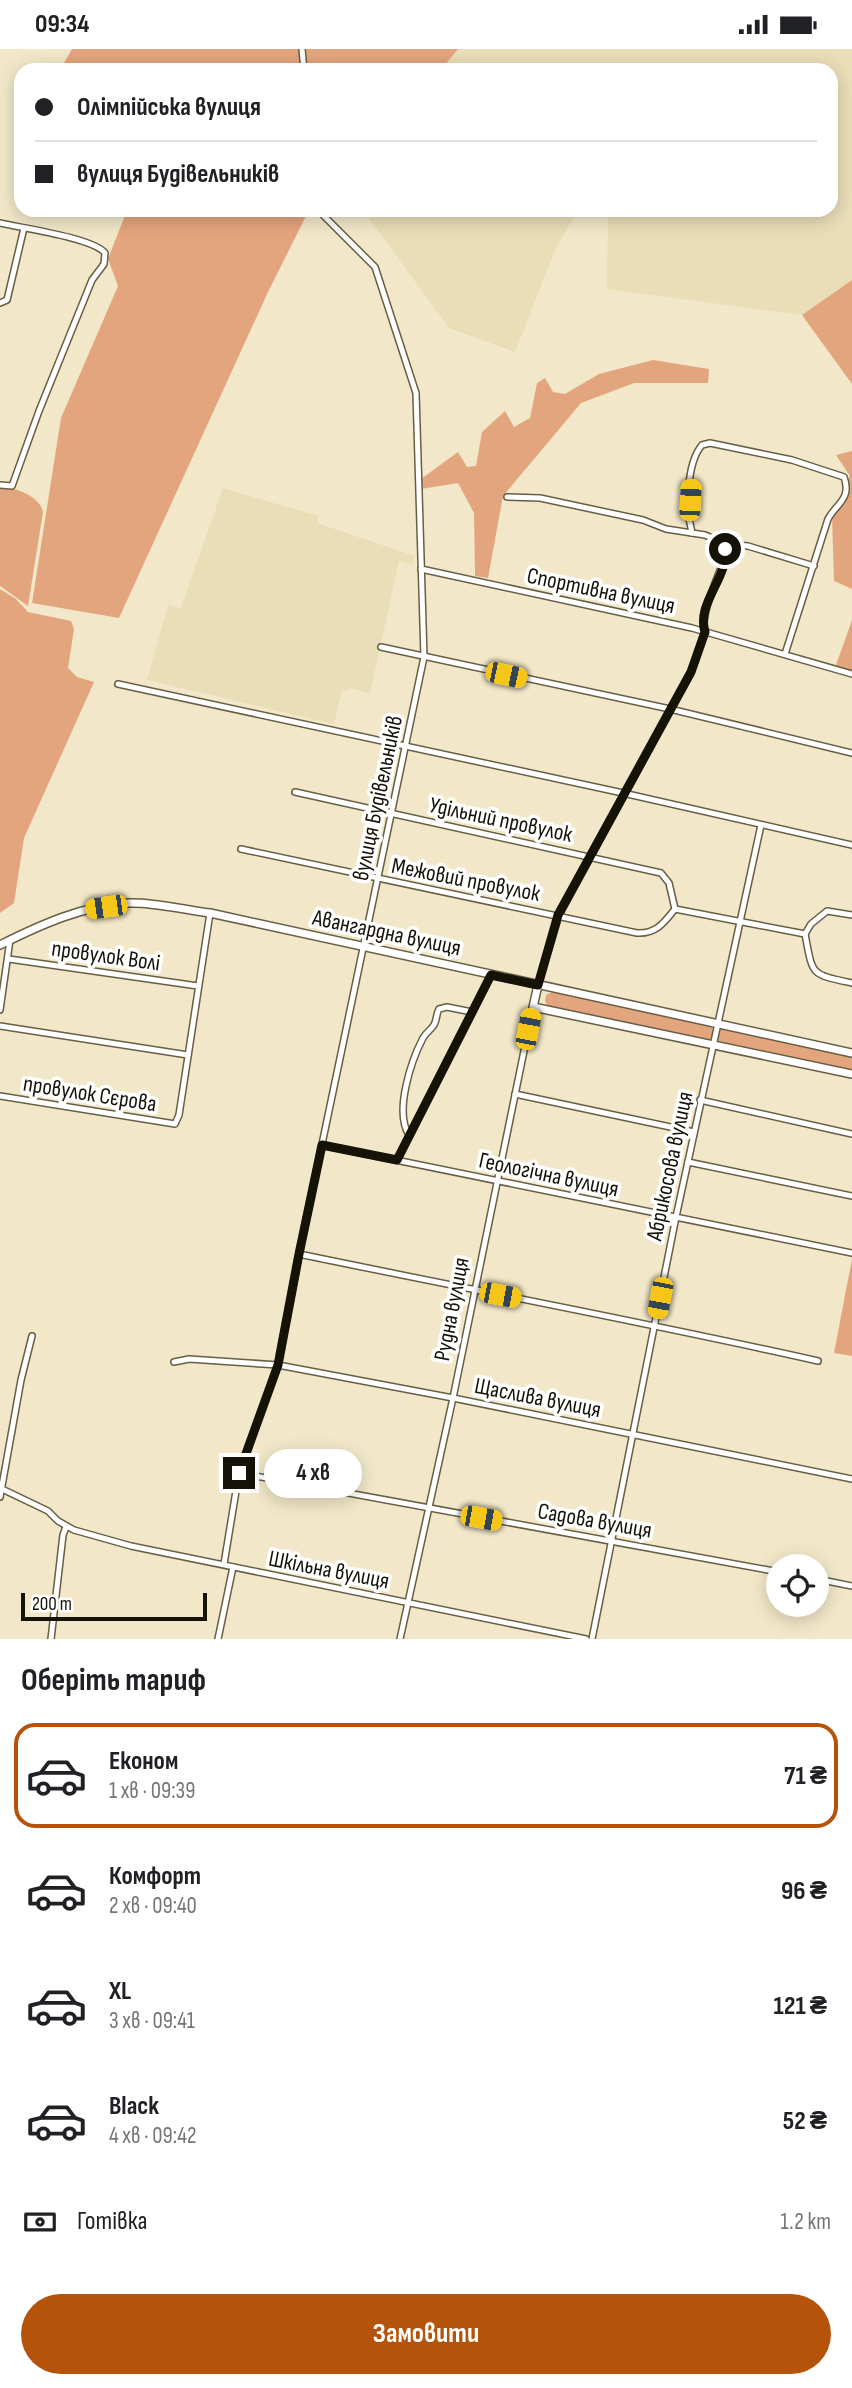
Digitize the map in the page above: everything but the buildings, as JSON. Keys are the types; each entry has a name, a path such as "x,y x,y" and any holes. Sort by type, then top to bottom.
{"street":[{"name":"вулиця Будівельників","path":"224,1564 239,1473 278,1365 424,657 416,393 375,268 325,217"},
{"path":"0,223 88,242 102,248 105,253 104,264 92,280 12,487 0,485"},
{"path":"0,303 7,300 24,228"},
{"path":"692,533 688,519 692,462 702,445 709,443 792,460 841,475 848,484 844,501 828,519 785,654"},
{"path":"507,497 540,498 643,520 666,529 692,533 726,544 748,546 814,566"},
{"path":"538,985 558,915 691,672 705,632 705,610 721,572 726,544"},
{"name":"Спортивна вулиця","path":"421,569 705,632 852,674"},
{"path":"381,647 670,709 852,753"},
{"path":"118,684 852,845"},
{"name":"Удільний провулок","path":"295,792 589,856 665,876 675,909"},
{"name":"Абрикосова вулиця","path":"592,1639 631,1433 700,1100 761,825"},
{"name":"Межовий провулок","path":"241,849 647,933 658,928 675,909"},
{"name":"Авангардна вулиця","path":"0,945 82,910 129,903 210,913 852,1053"},
{"path":"675,909 804,934"},
{"path":"852,915 827,911 811,924 804,934 810,964 815,972 823,977 852,983"},
{"path":"0,1026 188,1055 210,913"},
{"path":"0,1010 10,940"},
{"name":"провулок Волі","path":"9,959 198,986"},
{"path":"397,1160 491,975"},
{"name":"Рудна вулиця","path":"400,1639 453,1398 538,985"},
{"path":"409,1135 403,1124 402,1112 415,1056 424,1036 432,1027 439,1009 447,1007 472,1012"},
{"path":"533,1007 852,1075"},
{"name":"провулок Сєрова","path":"0,1096 175,1124 179,1115 188,1055"},
{"path":"515,1094 694,1132"},
{"path":"700,1100 852,1134"},
{"name":"Геологічна вулиця","path":"322,1145 852,1253"},
{"path":"688,1162 852,1196"},
{"path":"299,1254 654,1324 818,1361"},
{"path":"0,1497 21,1380 32,1336"},
{"name":"Щаслива вулиця","path":"174,1362 189,1359 278,1365 852,1479"},
{"name":"Садова вулиця","path":"239,1473 766,1570"},
{"path":"1,1488 48,1511 66,1527 51,1639"},
{"name":"Шкільна вулиця","path":"66,1527 131,1546 586,1639"},
{"path":"218,1639 233,1567"},
{"path":"829,1582 852,1586"}],"shaded area":[{"path":"72,49 458,49 447,63 64,63"},
{"path":"458,49 852,49 852,280 802,315 607,289 608,217 838,217 838,63 447,63"},
{"path":"124,217 306,217 268,292 119,618 32,603 61,418 118,286 108,259"},
{"path":"368,217 574,217 556,248 515,352 449,328"},
{"path":"852,280 852,384 802,315"},
{"path":"653,360 709,369 708,383 634,383 581,403 503,496 488,578 475,576 474,513 458,483 421,489 421,479 458,452 467,467 476,466 482,432 505,411 514,427 530,418 537,383 545,378 553,392 565,394 599,374"},
{"path":"852,451 852,589 834,581 832,517 847,495 850,476 836,455"},
{"path":"0,486 32,497 43,512 28,606 0,586"},
{"path":"223,488 318,516 317,523 415,556 412,564 399,561 370,693 349,688 348,691 342,690 334,724 147,680 168,605 181,608"},
{"path":"0,589 16,599 28,612 71,621 74,629 68,668 77,677 94,682 24,838 14,903 0,913"},
{"path":"852,620 852,670 836,665"},
{"path":"552,992 710,1025 713,1029 712,1039 709,1041 548,1007 546,995"},
{"path":"722,1028 852,1056 852,1072 720,1044 717,1040"},
{"path":"852,1259 852,1356 834,1353"}],"route":[{"path":"239,1473 278,1365 322,1145 397,1160 491,975 538,985 558,915 691,672 705,632 705,610 718,582 725,549"}]}
